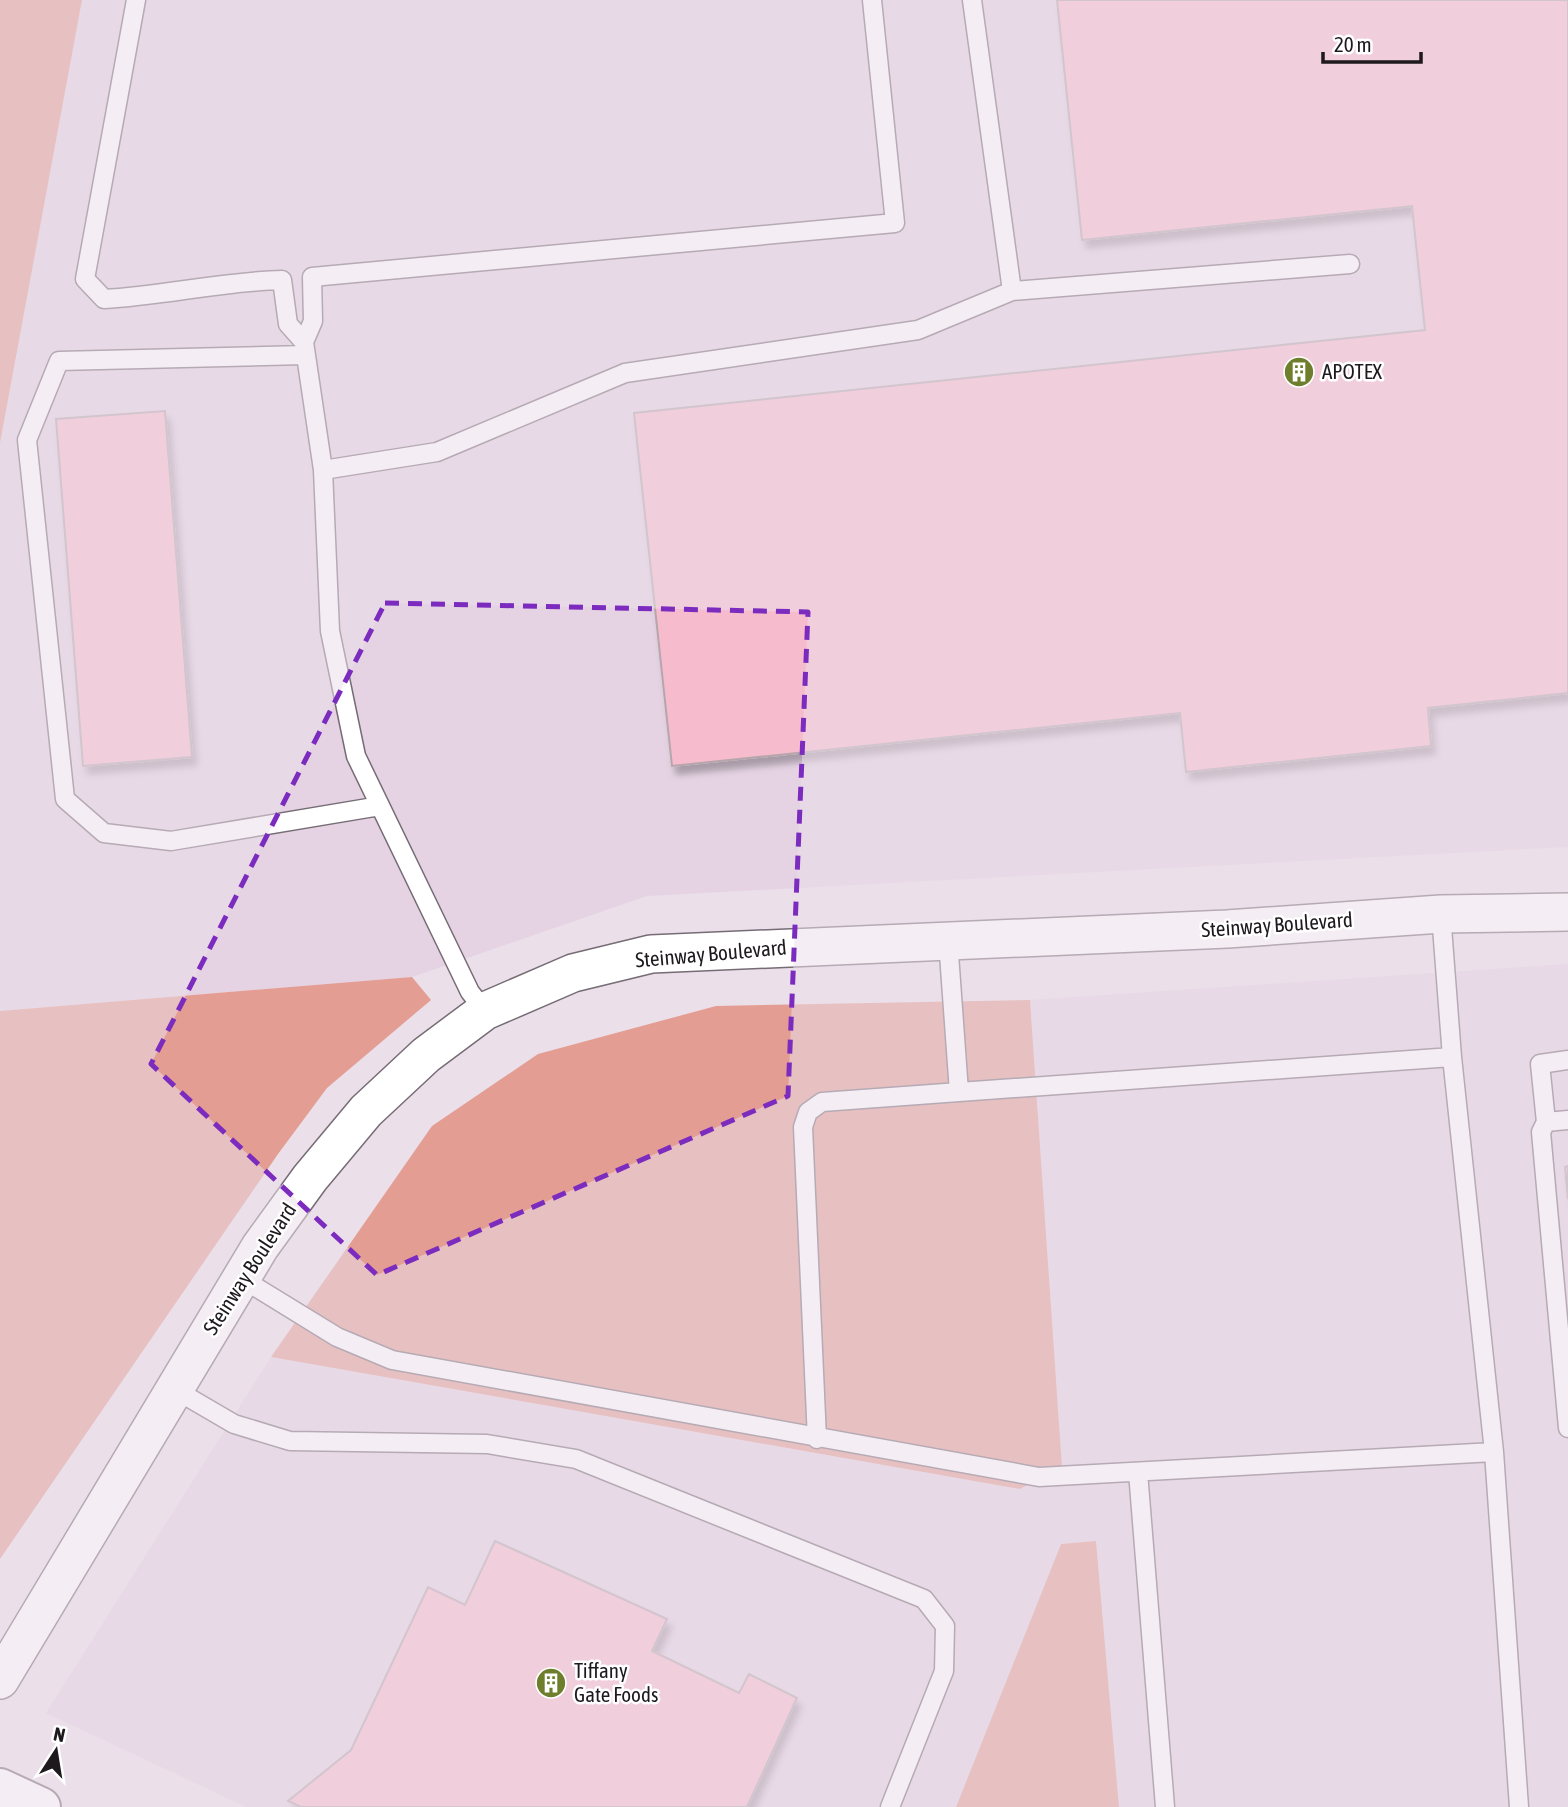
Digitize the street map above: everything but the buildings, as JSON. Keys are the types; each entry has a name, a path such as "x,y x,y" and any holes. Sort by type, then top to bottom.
{"main road":[{"path":"0,1787 41,1807"}],"street":[{"name":"Steinway Boulevard","path":"0,1680 241,1278 303,1188 366,1111 426,1055 485,1011 573,973 652,954 1214,930 1441,914 1568,912"}],"lane":[{"path":"136,0 85,279 104,299 154,296 253,280 282,280 288,324 305,348"},
{"path":"485,1011 470,992 356,756 330,631 323,471 305,348 313,321 312,278 895,223 872,0"},
{"path":"972,0 1012,292"},
{"path":"323,471 437,452 625,373 918,330 1012,292 1350,264"},
{"path":"305,348 59,361 27,440 65,799 104,833 171,841 380,806"},
{"path":"1441,914 1452,1057 1494,1452 1519,1807"},
{"path":"948,940 959,1092"},
{"path":"817,1438 803,1127 808,1112 822,1102 1452,1057"},
{"path":"1568,1060 1540,1064 1546,1122 1541,1132 1568,1427"},
{"path":"1546,1122 1568,1120"},
{"path":"241,1278 337,1337 392,1360 1039,1477 1494,1452"},
{"path":"174,1390 234,1424 290,1441 486,1444 576,1460 925,1599 945,1626 944,1671 890,1807"},
{"path":"1138,1472 1165,1807"}],"highlighted area":[{"path":"385,603 808,612 788,1096 377,1275 151,1064"}],"shaded area":[{"path":"0,0 82,0 0,443"},
{"path":"82,0 1568,0 1568,847 647,896 412,977 0,1011 0,443"},
{"path":"1568,964 1568,1807 1119,1807 1096,1541 1061,1544 956,1807 246,1807 46,1713 271,1357 1020,1489 1062,1466 1030,1000"},
{"path":"412,977 431,1000 327,1088 278,1154 0,1559 0,1011"},
{"path":"1030,1000 1062,1467 1020,1489 271,1357 432,1126 538,1054 716,1006"},
{"path":"1096,1541 1119,1807 956,1807 1061,1544"}],"place":[{"name":"APOTEX","path":"1299,372"},
{"name":"Tiffany Gate Foods","path":"551,1683"}]}
